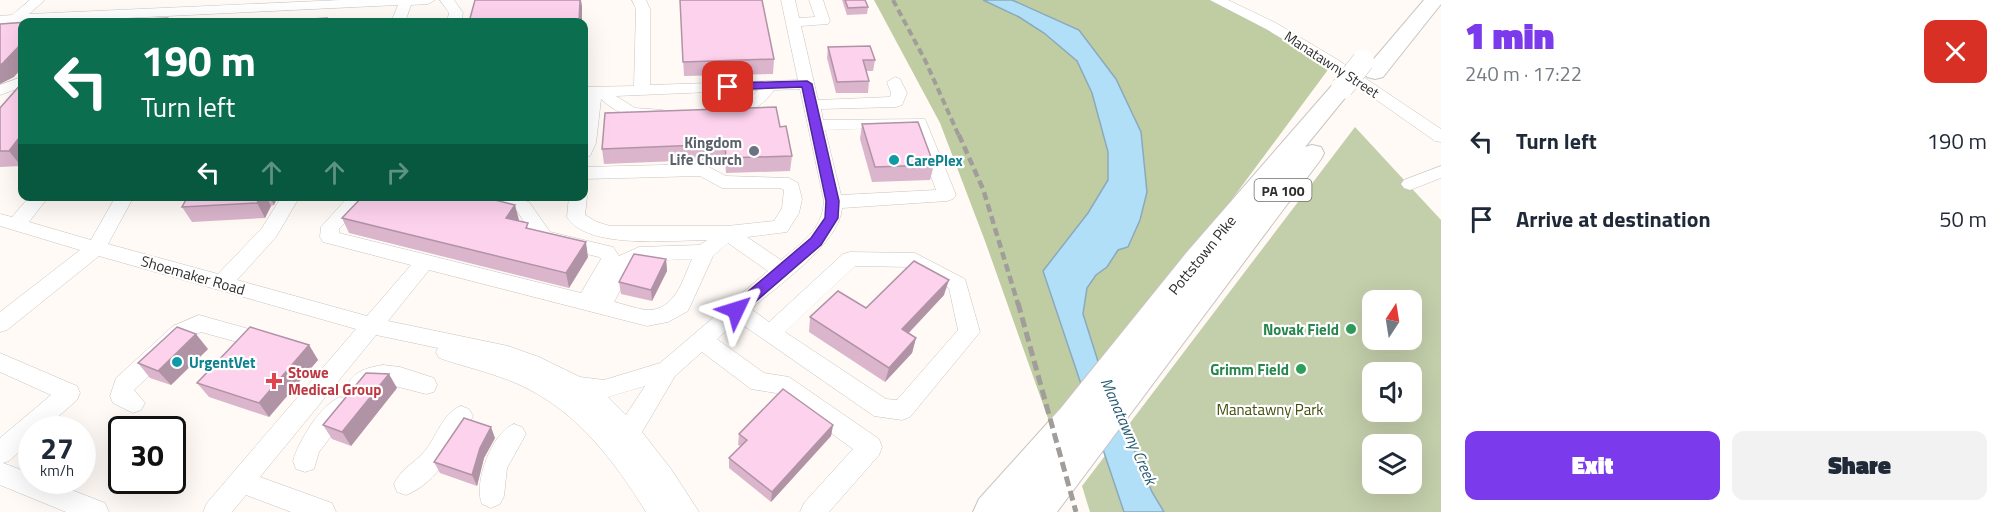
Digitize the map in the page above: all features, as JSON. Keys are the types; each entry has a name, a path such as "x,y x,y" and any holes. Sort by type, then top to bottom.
{"highway":[{"name":"Pottstown Pike","path":"992,512 1203,271 1349,92 1415,0"},
{"name":"Pottstown Pike","path":"1369,66 1434,0"},
{"name":"Pottstown Pike","path":"1034,512 1082,453 1203,271"}],"street":[{"path":"0,20 16,19 38,0"},
{"path":"169,11 178,0"},
{"path":"114,18 148,17 169,11 261,4 428,0"},
{"path":"447,0 456,13 455,18"},
{"path":"639,0 643,9 642,90"},
{"path":"621,437 667,370 816,241 832,218 832,202 788,0"},
{"path":"793,22 823,21 816,0"},
{"name":"Manatawny Street","path":"1217,0 1271,26 1334,63 1441,137"},
{"path":"400,18 406,1"},
{"path":"811,105 896,102 899,93 895,81"},
{"path":"0,90 18,83"},
{"path":"593,92 807,84"},
{"path":"710,110 745,108 757,104 770,85"},
{"path":"593,92 619,109 641,114 676,112"},
{"path":"588,143 593,92"},
{"path":"816,125 919,122 947,195 832,202"},
{"path":"578,201 576,217 590,227 610,233 728,233 780,227 791,214 795,198 792,187 783,182 722,182 716,176 703,171 686,169 588,174"},
{"path":"1410,184 1441,172"},
{"path":"8,223 34,201"},
{"path":"0,324 96,248 122,201"},
{"path":"222,283 272,231 288,201"},
{"path":"355,201 330,227 330,237 647,318 661,316 681,304 705,252 728,233"},
{"path":"504,201 524,206 544,237 606,252 611,259 594,304"},
{"name":"Shoemaker Road","path":"8,223 379,327 524,378 547,388 621,437 664,477 686,512"},
{"path":"728,233 782,271"},
{"path":"594,304 627,259 639,254 705,252"},
{"path":"736,310 770,334 882,409 903,410 969,332 958,284 932,267 915,260 850,259 770,334"},
{"path":"216,512 379,327 425,262"},
{"path":"133,403 121,396 124,385 182,332 199,323 248,337"},
{"name":"Shoemaker Road","path":"379,327 487,349 530,363 576,386 603,407 660,512"},
{"path":"702,340 759,382 781,384 870,447 813,512"},
{"path":"0,362 69,393 0,453"},
{"path":"576,386 604,389 667,370"},
{"path":"305,461 308,448 366,378 386,373 426,385"},
{"path":"406,484 432,460 461,416"},
{"path":"491,496 495,466 514,434"},
{"path":"0,473 96,512"},
{"path":"241,482 323,512"}],"green space":[{"path":"874,0 1211,0 1333,63 1055,438 985,241 940,123"},
{"name":"Manatawny Park","path":"1355,127 1441,220 1441,512 1090,512 1082,486"}],"water":[{"path":"983,0 1012,0 1079,30 1116,79 1141,132 1147,192 1140,220 1128,247 1118,250 1107,267 1096,275 1087,288 1083,314 1102,374 1152,492 1164,512 1124,512 1043,271 1088,213 1108,180 1108,152 1092,93 1077,61 1044,33 1019,17"}],"building":[{"path":"475,0 580,0 579,18 470,18"},
{"path":"680,0 762,0 774,59 683,62"},
{"path":"845,0 865,0 868,7 848,8"},
{"path":"18,22 18,47 0,65 0,24"},
{"path":"870,46 875,60 863,60 869,81 837,82 828,47"},
{"path":"18,88 18,139 9,151 0,151 0,108"},
{"path":"776,107 780,127 786,126 792,156 726,158 725,144 602,149 605,113"},
{"path":"918,122 934,165 875,167 862,124"},
{"path":"185,201 258,201 257,203 182,207"},
{"path":"358,201 499,201 515,205 506,218 528,223 526,228 586,242 566,273 342,218"},
{"path":"634,254 666,259 651,290 619,282"},
{"path":"914,261 949,280 902,329 916,338 889,368 810,317 838,291 866,308"},
{"path":"177,327 196,334 158,371 138,363"},
{"path":"250,327 309,345 259,403 197,383"},
{"path":"366,373 389,374 342,432 323,425"},
{"path":"783,389 833,425 772,492 729,458 747,440 739,434"},
{"path":"464,418 491,427 480,448 472,475 434,462"}],"railway":[{"path":"893,0 925,60 959,136"},
{"path":"959,135 983,189 1018,304"},
{"path":"1018,303 1076,512"}],"place":[{"name":"Kingdom Life Church","path":"754,151"},
{"name":"CarePlex","path":"894,160"},
{"name":"Novak Field","path":"1351,329"},
{"name":"UrgentVet","path":"177,362"},
{"name":"Grimm Field","path":"1301,369"},
{"name":"Stowe Medical Group","path":"274,381"}],"route":[{"path":"728,87 807,84 833,201 832,218 816,241 736,310"}],"water label":[{"name":"Manatawny Creek","path":"1129,431"}]}
